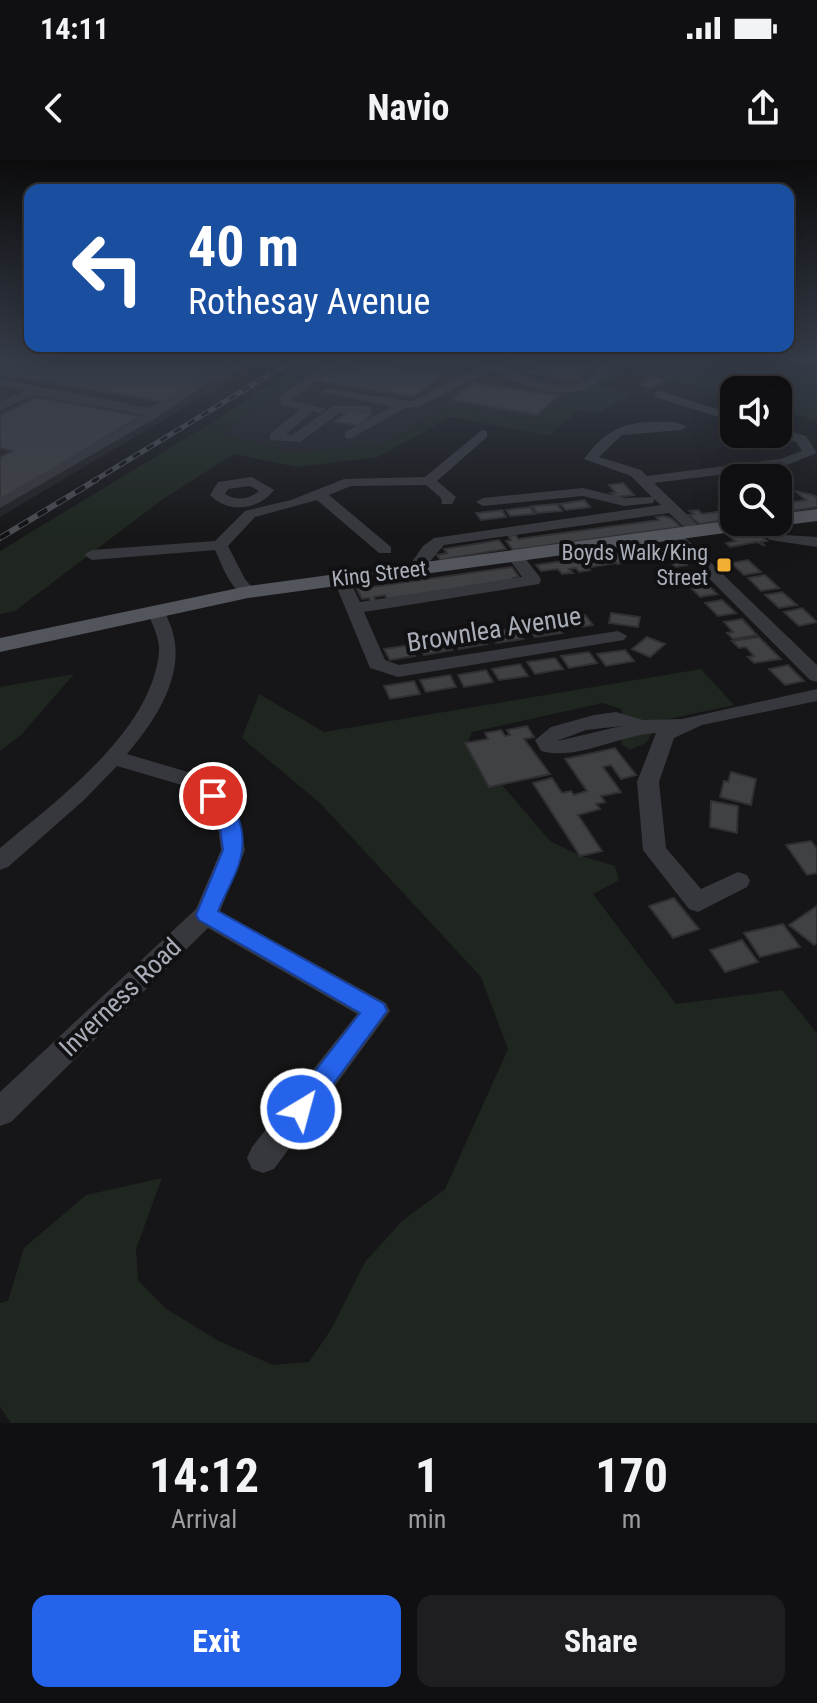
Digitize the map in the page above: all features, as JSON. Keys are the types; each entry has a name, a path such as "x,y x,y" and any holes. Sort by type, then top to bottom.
{"main road":[{"path":"792,518 817,515"},
{"name":"King Street","path":"0,645 248,592 720,528"}],"street":[{"path":"0,504 143,420"},
{"path":"296,420 275,437 295,439 321,420"},
{"path":"350,435 376,420"},
{"path":"681,426 664,424 612,434 591,459 636,473 696,531"},
{"path":"92,555 220,545 258,506 319,494 349,482 439,490 482,434"},
{"path":"644,480 782,463 810,453 801,439 792,436"},
{"path":"483,502 583,492 624,502 668,504"},
{"path":"319,494 385,550"},
{"path":"415,569 439,541 668,504"},
{"path":"673,534 817,676"},
{"path":"777,536 797,542 817,542"},
{"path":"797,542 817,560"},
{"path":"220,545 238,581 248,592"},
{"path":"354,608 533,580 515,556"},
{"name":"Brownlea Avenue","path":"341,578 377,664 398,671 618,636"},
{"path":"0,861 80,792 131,736 163,686 169,649 156,611"},
{"path":"738,881 698,902 655,850 648,782 665,734 696,720 817,695"},
{"path":"641,727 684,725"},
{"name":"Inverness Road","path":"0,1112 206,915 233,850 227,809 200,783 112,757"},
{"path":"206,915 376,1011 263,1158"}],"shaded area":[{"path":"0,420 164,420 0,517"},
{"path":"216,420 239,420 220,433 289,452 381,446 426,420 446,420 378,457 297,467 234,454 163,499 15,611 0,614 0,551"},
{"path":"238,420 426,420 381,446 289,452 219,433"},
{"path":"466,420 535,420 568,420 549,436"},
{"path":"701,669 734,705 659,721 646,743 630,750 621,744 625,724 621,709 603,703 472,732 467,744 550,841 581,856 615,866 619,880 593,894 676,1004 782,990 817,1033 817,1423 11,1423 0,1407 0,1303 8,1301 24,1248 86,1195 162,1178 136,1249 138,1280 165,1308 217,1340 273,1365 309,1362 332,1328 365,1262 402,1221 445,1189 508,1049 481,977 320,803 242,738 259,694 324,732"},
{"path":"74,674 21,735 0,751 0,687"}],"building":[{"path":"0,420 134,420 0,501 0,457 12,451 0,448"},
{"path":"337,420 365,420 357,426 334,422"},
{"path":"623,483 634,495 615,497 611,493 616,493 609,485"},
{"path":"795,491 817,497 817,507 792,511 792,502 806,500"},
{"path":"584,500 590,507 566,510 560,504"},
{"path":"557,504 562,511 537,513 532,506"},
{"path":"530,507 535,514 510,516 506,510"},
{"path":"502,510 506,517 481,520 476,513"},
{"path":"698,510 702,514 720,512 720,521 699,524 689,515 694,514 690,511"},
{"path":"656,517 671,518 681,527 513,550 506,541 511,540 508,536 516,535 518,539 659,520"},
{"path":"729,536 761,536 767,541 761,542 765,546 757,542 730,547 726,543 735,541"},
{"path":"499,540 506,549 440,560 437,555 447,553 444,549"},
{"path":"654,548 662,557 640,560 632,551"},
{"path":"672,549 687,565 675,567 660,551"},
{"path":"631,552 639,560 617,564 609,555"},
{"path":"607,555 615,563 592,567 585,558"},
{"path":"583,558 590,570 579,572 576,568 569,569 573,573 562,574 558,569 541,571 536,565"},
{"path":"748,560 761,572 744,575 731,563"},
{"path":"512,567 519,577 513,578 515,581 387,599 385,595 374,597 376,602 371,602 369,598 362,599 357,589"},
{"path":"765,575 779,588 761,591 748,578"},
{"path":"704,581 717,594 700,597 687,584"},
{"path":"782,592 797,605 779,608 765,595"},
{"path":"722,600 736,613 718,616 705,603"},
{"path":"802,608 817,622 799,626 784,612"},
{"path":"611,613 640,617 638,627 609,623"},
{"path":"585,615 593,625 562,630 554,620"},
{"path":"742,619 757,635 733,639 727,633 733,632 724,622"},
{"path":"554,623 562,633 535,637 528,627"},
{"path":"516,628 523,639 496,643 489,632"},
{"path":"481,634 487,644 459,649 453,638"},
{"path":"647,637 665,644 650,657 632,649"},
{"path":"759,637 781,659 754,663 748,657 754,656 746,647 739,648 732,641"},
{"path":"446,639 452,650 424,655 418,644"},
{"path":"410,645 415,656 390,660 384,649"},
{"path":"625,650 634,661 606,666 597,654"},
{"path":"589,652 597,663 569,668 561,656"},
{"path":"555,658 563,669 535,674 527,662"},
{"path":"520,664 528,676 499,680 492,669"},
{"path":"788,665 804,681 785,685 769,669"},
{"path":"486,670 493,682 464,687 458,675"},
{"path":"450,675 456,687 426,692 420,680"},
{"path":"414,681 420,694 390,699 384,686"},
{"path":"527,726 534,737 524,739 550,774 489,787 465,743 488,739 485,733 501,730 505,736 510,735 507,730"},
{"path":"615,748 636,775 621,779 611,765 603,767 621,792 601,796 605,802 596,804 600,809 578,815 602,851 580,856 533,783 552,778 562,793 571,791 574,795 587,791 565,759"},
{"path":"731,772 756,779 751,805 720,797 724,781 728,782"},
{"path":"711,801 738,806 737,833 710,827"},
{"path":"811,841 817,849 817,873 807,875 786,845"},
{"path":"674,898 699,929 673,938 649,906"},
{"path":"817,906 817,943 814,945 789,925"},
{"path":"783,924 800,947 760,957 744,933"},
{"path":"742,940 758,962 725,972 710,950"}],"railway":[{"path":"92,482 195,420"},
{"path":"0,538 96,480"}],"place":[{"name":"Boyds Walk/King Street","path":"724,565"}],"route":[{"path":"213,796 227,809 233,850 206,915 376,1011 301,1109"}]}
